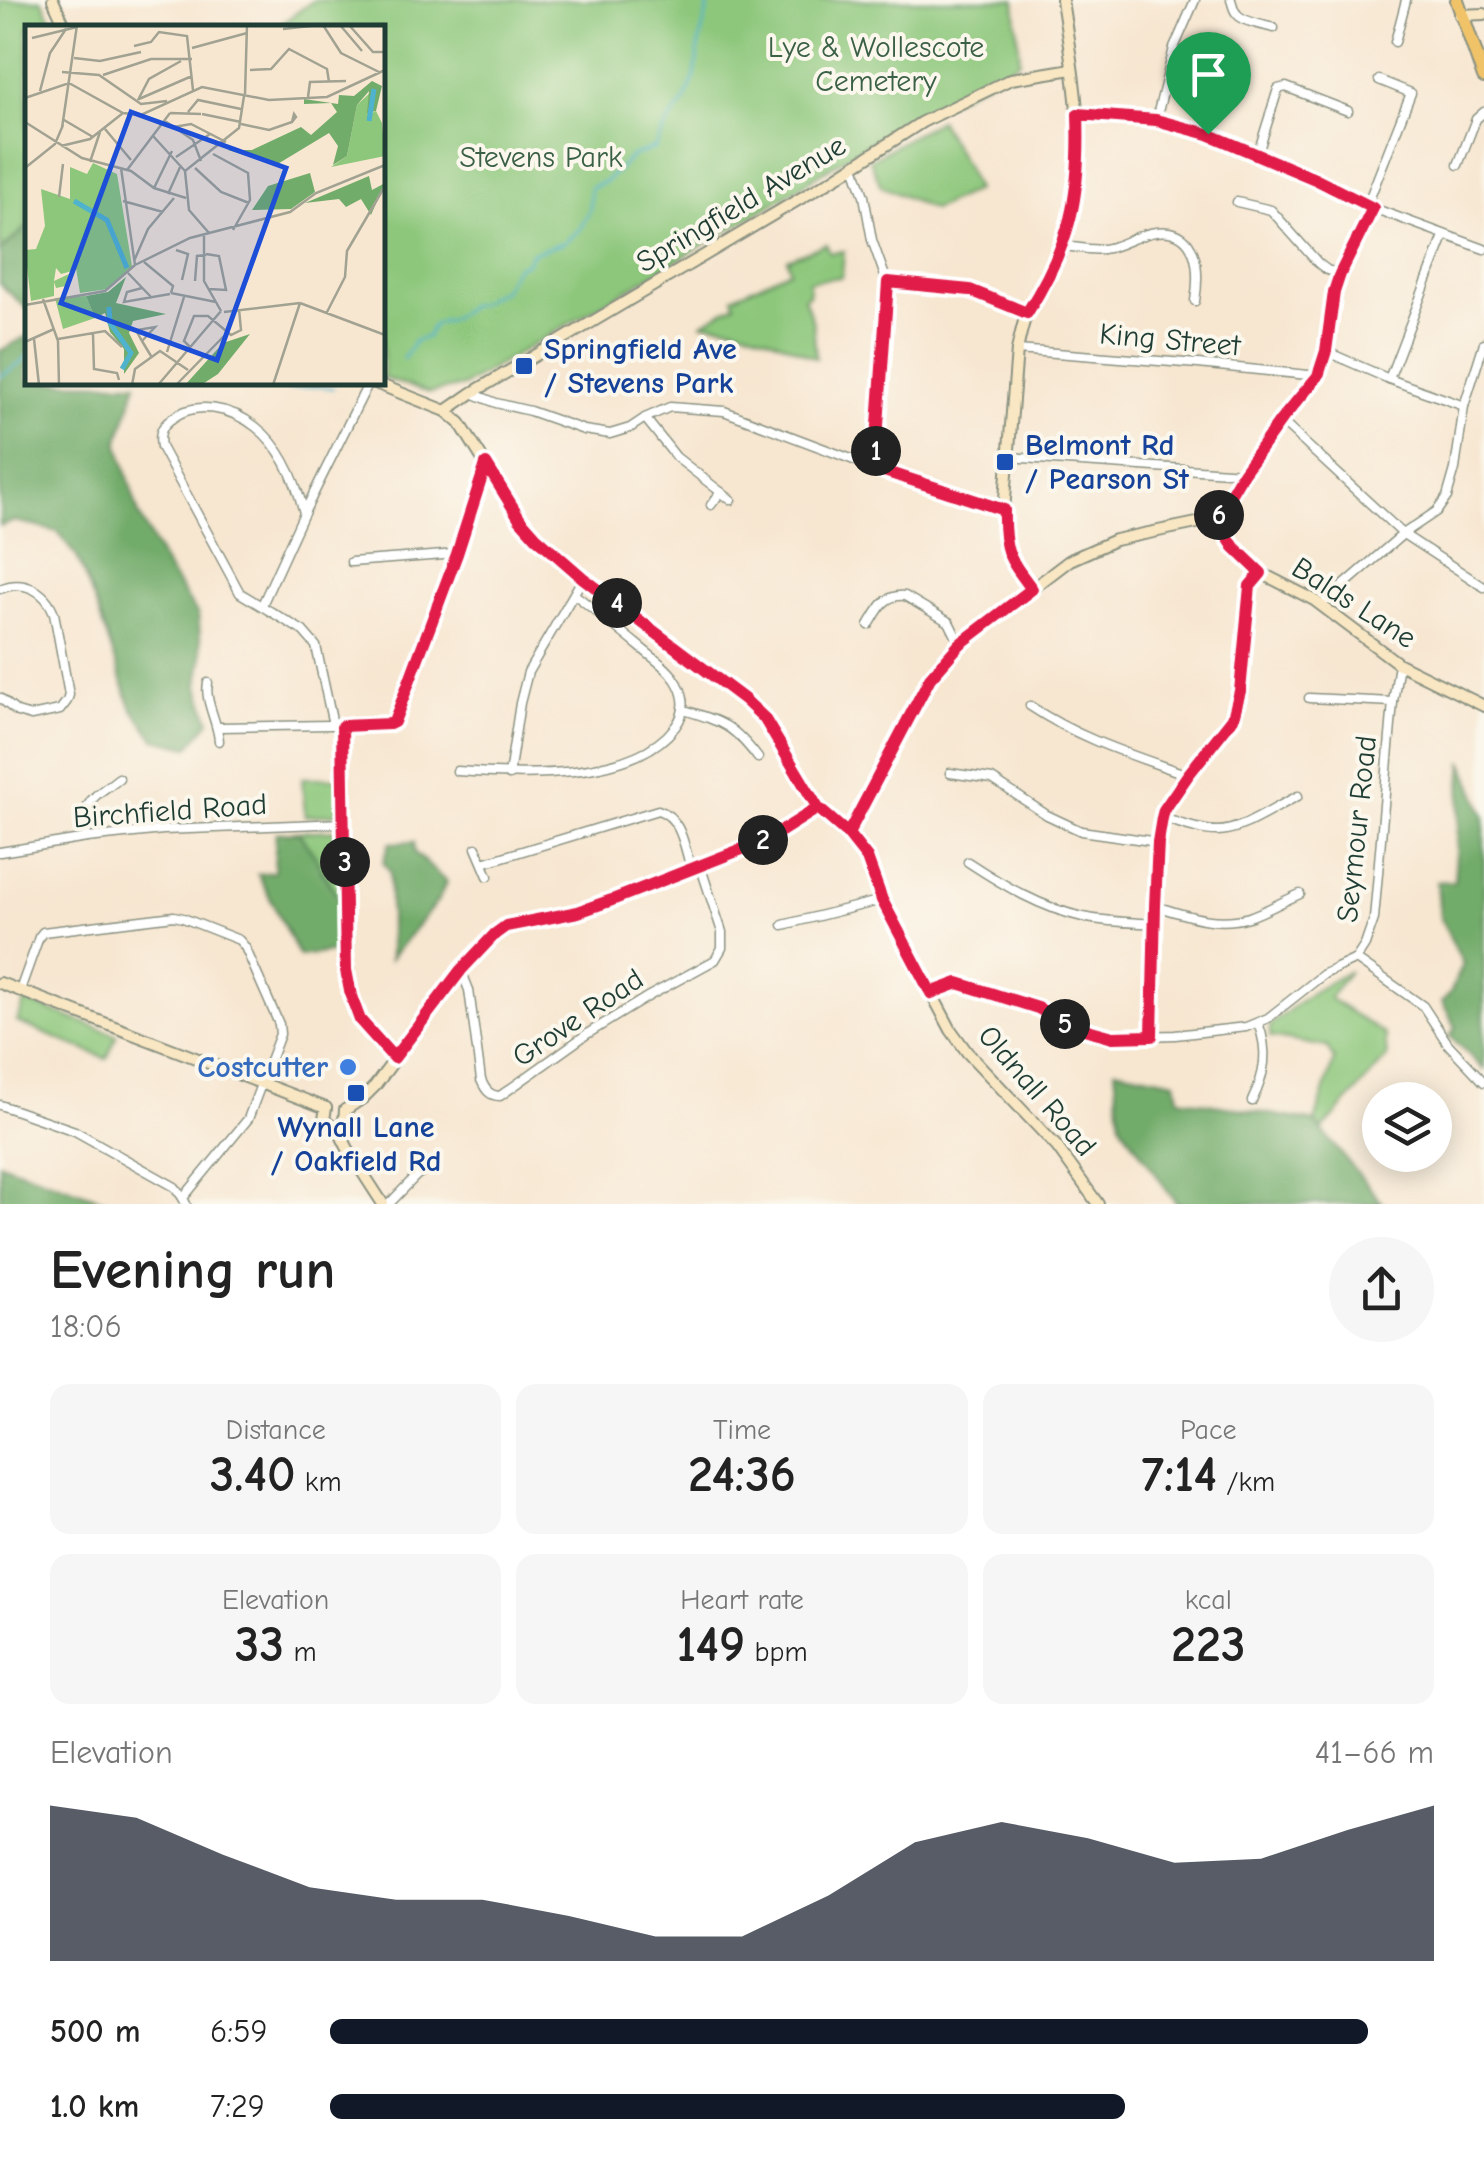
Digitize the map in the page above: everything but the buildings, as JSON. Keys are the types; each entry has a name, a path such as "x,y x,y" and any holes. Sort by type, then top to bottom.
{"highway":[{"path":"1457,0 1484,76"}],"street":[{"path":"53,0 65,25"},
{"path":"1032,589 1008,554 1003,537 1004,510 1017,350 1027,313 1064,246 1076,192 1078,114 1062,0"},
{"path":"1156,120 1174,48 1195,0"},
{"path":"1230,0 1239,17 1274,28"},
{"path":"1395,42 1406,0"},
{"path":"1460,15 1484,14"},
{"name":"Springfield Avenue","path":"446,411 922,122 991,86 1036,73 1072,69"},
{"path":"848,834 930,678 960,644 1070,560 1115,540 1216,519 1243,473 1318,376 1340,274 1370,207 1411,92 1380,80"},
{"path":"1258,154 1278,89 1286,87 1348,111"},
{"path":"1458,165 1476,119 1484,112"},
{"path":"1078,114 1156,120 1208,134 1370,207 1484,249"},
{"path":"854,166 872,240 888,282 875,468"},
{"path":"1237,202 1271,210 1318,262 1340,274"},
{"path":"1064,246 1103,249 1157,232 1174,234 1195,255 1195,301"},
{"path":"1390,379 1444,236"},
{"path":"888,282 970,290 1027,313"},
{"path":"1321,606 1402,534 1436,511 1447,497 1456,469 1464,406 1484,344"},
{"name":"King Street","path":"1017,350 1318,376"},
{"path":"1326,351 1464,406"},
{"path":"262,605 369,385"},
{"path":"379,385 446,411"},
{"path":"472,393 584,430 610,434 670,408 724,410 875,468 1004,510"},
{"path":"304,513 282,455 242,418 223,410 199,407 164,425 161,447 240,593 303,631 316,646 337,726 344,823 346,970 360,1020 394,1058"},
{"name":"Oldnall Road","path":"446,411 460,423 520,519 583,578 764,718 818,808 848,834 867,858 882,900 950,1030 1057,1147 1098,1204"},
{"path":"645,418 676,457 731,500"},
{"path":"1281,420 1402,534 1484,588"},
{"path":"1008,457 1243,473"},
{"path":"218,727 394,722 486,464"},
{"path":"712,505 721,492"},
{"name":"Balds Lane","path":"1216,519 1234,547 1261,573 1314,600 1399,664 1484,706"},
{"path":"352,562 362,556 457,554"},
{"path":"1152,1036 1154,924 1162,818 1188,775 1233,718 1240,691 1250,586 1261,573"},
{"path":"509,774 528,672 583,578"},
{"path":"0,589 26,586 49,600 69,695 60,710 30,716 17,712 0,698"},
{"path":"457,771 537,775 590,768 632,758 664,741 678,724 684,710 683,698 670,672 574,594"},
{"path":"869,625 886,598 900,594 949,622 960,644"},
{"name":"Seymour Road","path":"931,993 958,983 1038,1008 1066,1024 1113,1037 1152,1036 1246,1027 1268,1018 1324,974 1356,958 1374,919 1399,664"},
{"path":"208,683 206,690 219,741"},
{"path":"1310,698 1393,702"},
{"path":"1030,706 1040,707 1095,743 1188,775"},
{"path":"684,710 723,722 758,758"},
{"path":"957,771 992,780 1082,831 1158,842"},
{"path":"87,838 85,808 119,778"},
{"path":"1280,790 1285,802"},
{"path":"1162,818 1220,831 1298,796"},
{"path":"345,1110 365,1096 461,970 506,926 578,912 783,830 818,808"},
{"path":"483,863 658,810 677,824 695,866"},
{"name":"Birchfield Road","path":"0,852 163,830 344,823"},
{"path":"476,848 488,876"},
{"name":"Grove Road","path":"461,970 468,990 481,1080 485,1090 500,1096 587,1034 716,960 722,948 722,932 695,866"},
{"path":"972,868 1051,908 1085,918 1154,924"},
{"path":"1286,888 1290,898"},
{"path":"1155,906 1222,922 1247,918 1300,894"},
{"path":"789,925 882,900"},
{"path":"0,1104 98,1142 174,1187 184,1201 248,1119 280,1034 280,1024 239,940 174,916 44,932 38,936 20,990"},
{"path":"1356,958 1423,1006 1448,1044 1484,1082"},
{"path":"0,983 326,1108 336,1104 345,1110 346,1118 338,1127"},
{"path":"1257,1098 1265,1040 1258,1022"},
{"path":"326,1108 327,1124 338,1127 350,1153 386,1204 420,1173 409,1164"}],"green space":[{"path":"0,0 42,0 54,25 25,25 25,229 0,251"},
{"name":"Stevens Park","path":"314,0 1015,0 1020,60 864,146 768,207 463,386 429,393 385,379 385,25 280,25"},
{"path":"939,120 976,190 933,210 881,186 870,160"},
{"path":"25,229 25,307 0,284 0,251"},
{"path":"826,244 830,253 844,251 842,277 809,281 809,295 804,297 813,323 816,358 745,330 701,324 735,304 733,297 790,270 787,259"},
{"path":"25,337 25,385 136,385 118,442 139,515 166,567 198,615 202,659 198,684 210,721 189,747 155,739 131,707 77,557 58,532 15,521 0,526 0,351"},
{"path":"1463,761 1484,815 1484,1070 1450,1036 1456,1027 1442,1002 1463,964 1440,917 1437,882 1454,881"},
{"path":"302,778 339,778 336,814 305,816"},
{"path":"335,830 340,835 342,902 298,832"},
{"path":"298,832 342,902 341,951 299,956 258,874 274,872 276,833"},
{"path":"414,842 415,853 446,882 439,899 390,959 390,872 383,862 390,843"},
{"path":"1349,971 1329,998 1385,1035 1387,1057 1322,1130 1315,1122 1334,1060 1327,1047 1270,1037 1270,1025 1311,993"},
{"path":"25,1001 117,1035 107,1059 17,1022"},
{"path":"1115,1069 1176,1081 1179,1098 1315,1122 1383,1204 1177,1204 1120,1123"},
{"path":"0,1163 115,1204 0,1204"}],"waterway":[{"path":"403,359 415,341 427,337 433,325 503,290 516,267 526,263 532,253 563,243 580,229 590,210 590,188 606,181 632,156 655,148 683,104 695,76 710,0"},
{"path":"0,377 25,359"},
{"path":"285,385 287,389 333,388"}],"place":[{"name":"Springfield Ave / Stevens Park","path":"524,366"},
{"name":"Belmont Rd / Pearson St","path":"1005,462"},
{"name":"Costcutter","path":"348,1067"},
{"name":"Wynall Lane / Oakfield Rd","path":"356,1093"}],"route":[{"path":"1208,134 1156,120 1078,114 1080,147 1071,220 1064,246 1027,313 970,290 888,282 875,468 1004,510 1003,537 1010,560 1032,589 960,644 930,678 848,834 818,808 750,846 612,900 578,912 506,926 461,970 394,1058 360,1020 346,970 342,726 394,722 486,464 520,519 536,537 764,718 818,808 862,849 882,900 931,993 958,983 1038,1008 1066,1024 1113,1037 1152,1036 1162,818 1188,775 1233,718 1240,691 1250,586 1261,573 1234,547 1216,519 1243,473 1318,376 1326,351 1334,292 1373,208 1208,134"}],"park label":[{"name":"Lye & Wollescote Cemetery","path":"876,64"}]}
